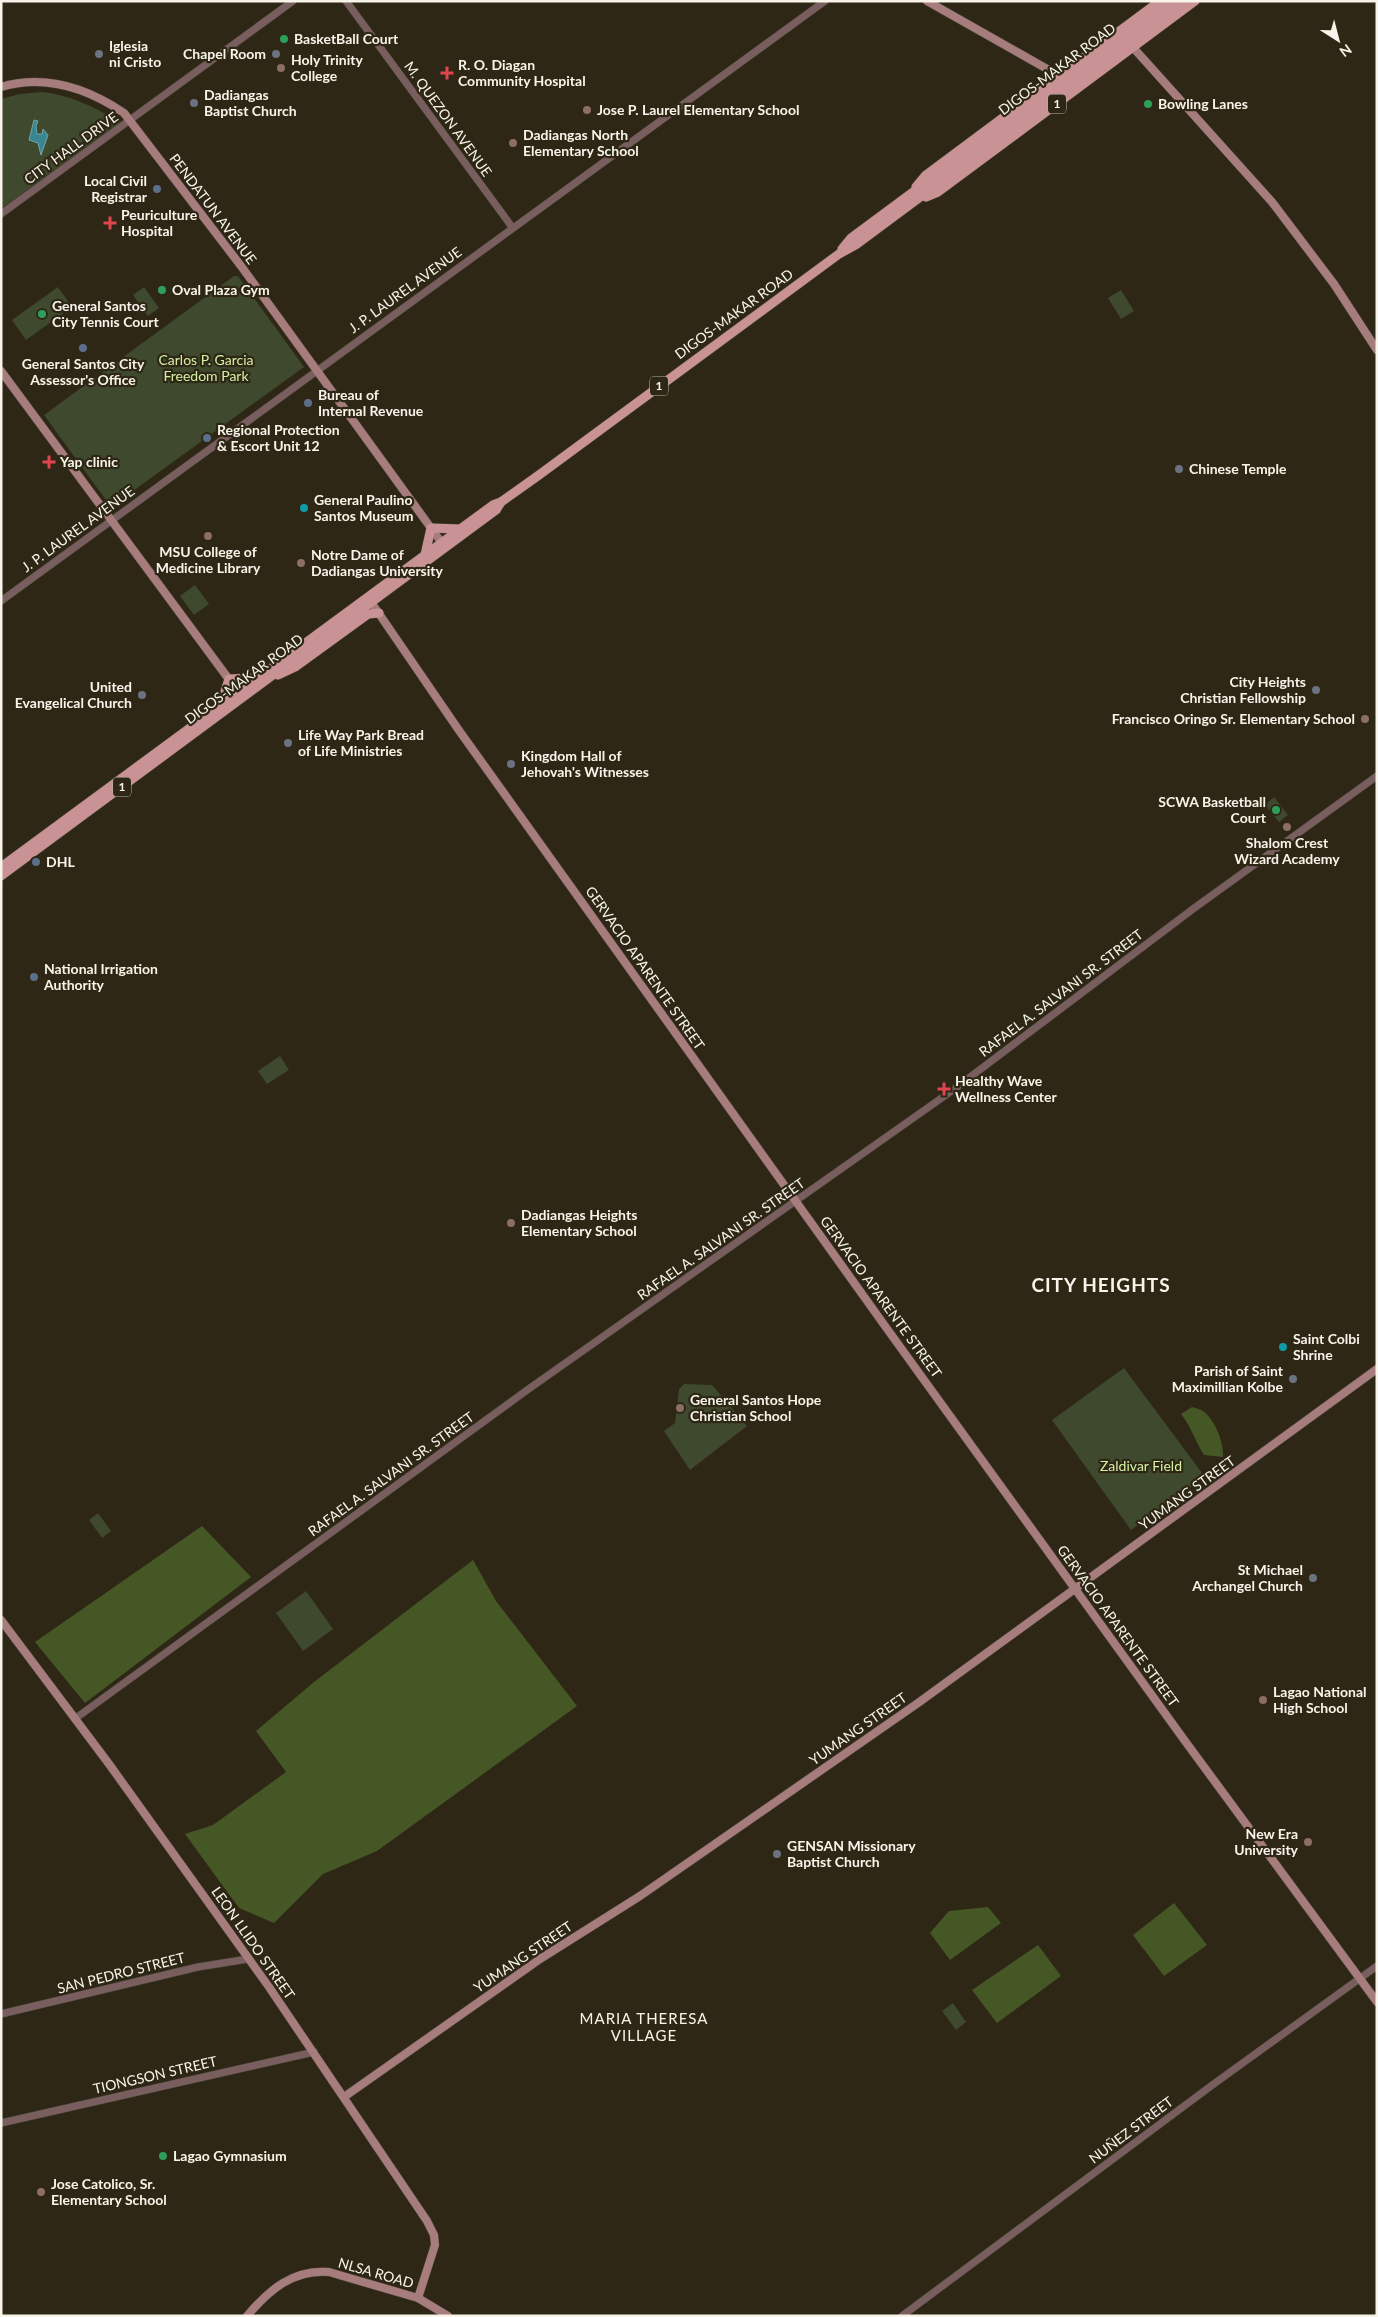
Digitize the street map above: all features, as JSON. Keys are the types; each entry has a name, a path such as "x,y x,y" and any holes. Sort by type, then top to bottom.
{"main road":[{"path":"927,1 1079,88"},
{"name":"DIGOS-MAKAR ROAD","path":"912,198 926,175 1160,1"},
{"name":"DIGOS-MAKAR ROAD","path":"912,198 1171,1"},
{"name":"DIGOS-MAKAR ROAD","path":"261,678 371,602 443,545 460,528 493,505 501,502 839,254 851,238 912,198 1184,1"},
{"name":"DIGOS-MAKAR ROAD","path":"912,198 938,192 1196,1"},
{"path":"1119,32 1272,202 1329,278 1377,350"},
{"name":"PENDATUN AVENUE","path":"1,87 36,82 72,86 114,106 130,120 317,370 443,545"},
{"path":"1,371 240,694"},
{"name":"DIGOS-MAKAR ROAD","path":"1,876 425,555 496,510 501,502"},
{"path":"425,555 431,528 460,528"},
{"name":"GERVACIO APARENTE STREET","path":"371,602 458,729 796,1202 1377,2002"},
{"path":"229,679 261,678 292,669 368,614 379,613"},
{"path":"220,704 229,679"},
{"name":"DIGOS-MAKAR ROAD","path":"1,867 220,704 240,694"},
{"name":"YUMANG STREET","path":"344,2097 540,1959 646,1892 988,1653 1377,1369"},
{"name":"LEON LLIDO STREET","path":"1,1620 76,1718 314,2052 431,2228 435,2245 418,2298"},
{"name":"NLSA ROAD","path":"247,2316 278,2285 297,2275 315,2271 329,2272 418,2298 448,2316"}],"street":[{"name":"CITY HALL DRIVE","path":"1,214 293,1"},
{"name":"M. QUEZON AVENUE","path":"346,1 512,227"},
{"name":"J. P. LAUREL AVENUE","path":"1,601 512,227 825,1"},
{"name":"RAFAEL A. SALVANI SR. STREET","path":"76,1718 530,1388 953,1090 1193,909 1377,776"},
{"name":"SAN PEDRO STREET","path":"1,2014 198,1968 248,1959"},
{"name":"NUÑEZ STREET","path":"902,2316 1211,2086 1377,1966"},
{"name":"TIONGSON STREET","path":"1,2123 314,2052"}],"green space":[{"path":"42,92 74,99 121,122 1,209 1,99 20,94"},
{"name":"Carlos P. Garcia Freedom Park","path":"234,276 238,276 304,367 111,507 44,415"},
{"name":"General Santos City Tennis Court","path":"58,287 72,307 26,340 12,320"},
{"path":"144,287 159,308 148,316 133,295"},
{"path":"1121,290 1134,311 1121,319 1108,298"},
{"path":"195,585 209,604 194,615 180,596"},
{"name":"SCWA Basketball Court","path":"1274,797 1288,815 1279,822 1265,805"},
{"path":"280,1056 289,1070 267,1084 258,1071"},
{"name":"Zaldivar Field","path":"1124,1368 1205,1477 1131,1530 1052,1420"},
{"path":"684,1384 712,1385 747,1426 690,1470 664,1431 675,1423 679,1389"},
{"path":"1192,1407 1203,1411 1215,1426 1222,1445 1223,1457 1204,1455 1181,1414"},
{"path":"98,1513 111,1531 102,1538 89,1520"},
{"path":"202,1526 251,1577 85,1703 35,1642"},
{"path":"473,1560 496,1601 577,1706 377,1851 323,1874 274,1923 239,1908 185,1834 213,1825 286,1772 256,1731 314,1682"},
{"path":"306,1591 333,1629 303,1651 276,1613"},
{"path":"1174,1903 1207,1945 1164,1976 1133,1935"},
{"path":"988,1907 1001,1923 950,1960 930,1933 949,1911"},
{"path":"1038,1945 1061,1976 997,2023 972,1990"},
{"path":"953,2003 966,2022 956,2030 942,2011"}],"water":[{"path":"34,120 38,121 36,126 37,134 42,134 43,129 48,135 41,155 38,143 29,140"}],"place":[{"name":"BasketBall Court","path":"284,39"},
{"name":"Iglesia ni Cristo","path":"99,54"},
{"name":"Chapel Room","path":"276,54"},
{"name":"Holy Trinity College","path":"281,68"},
{"name":"R. O. Diagan Community Hospital","path":"447,73"},
{"name":"Dadiangas Baptist Church","path":"194,103"},
{"name":"Bowling Lanes","path":"1148,104"},
{"name":"Jose P. Laurel Elementary School","path":"587,110"},
{"name":"Dadiangas North Elementary School","path":"513,143"},
{"name":"Local Civil Registrar","path":"157,189"},
{"name":"Peuriculture Hospital","path":"110,223"},
{"name":"Oval Plaza Gym","path":"162,290"},
{"name":"General Santos City Tennis Court","path":"42,314"},
{"name":"General Santos City Assessor's Office","path":"83,348"},
{"name":"Bureau of Internal Revenue","path":"308,403"},
{"name":"Regional Protection & Escort Unit 12","path":"207,438"},
{"name":"Yap clinic","path":"49,462"},
{"name":"Chinese Temple","path":"1179,469"},
{"name":"General Paulino Santos Museum","path":"304,508"},
{"name":"MSU College of Medicine Library","path":"208,536"},
{"name":"Notre Dame of Dadiangas University","path":"301,563"},
{"name":"City Heights Christian Fellowship","path":"1316,690"},
{"name":"United Evangelical Church","path":"142,695"},
{"name":"Francisco Oringo Sr. Elementary School","path":"1365,719"},
{"name":"Life Way Park Bread of Life Ministries","path":"288,743"},
{"name":"Kingdom Hall of Jehovah's Witnesses","path":"511,764"},
{"name":"SCWA Basketball Court","path":"1276,810"},
{"name":"Shalom Crest Wizard Academy","path":"1287,827"},
{"name":"DHL","path":"36,862"},
{"name":"National Irrigation Authority","path":"34,977"},
{"name":"Healthy Wave Wellness Center","path":"944,1089"},
{"name":"Dadiangas Heights Elementary School","path":"511,1223"},
{"name":"Saint Colbi Shrine","path":"1283,1347"},
{"name":"Parish of Saint Maximillian Kolbe","path":"1293,1379"},
{"name":"General Santos Hope Christian School","path":"680,1408"},
{"name":"St Michael Archangel Church","path":"1313,1578"},
{"name":"Lagao National High School","path":"1263,1700"},
{"name":"New Era University","path":"1308,1842"},
{"name":"GENSAN Missionary Baptist Church","path":"777,1854"},
{"name":"Lagao Gymnasium","path":"163,2156"},
{"name":"Jose Catolico, Sr. Elementary School","path":"41,2192"}],"district":[{"name":"CITY HEIGHTS","path":"1101,1285"},
{"name":"MARIA THERESA VILLAGE","path":"644,2028"}]}
